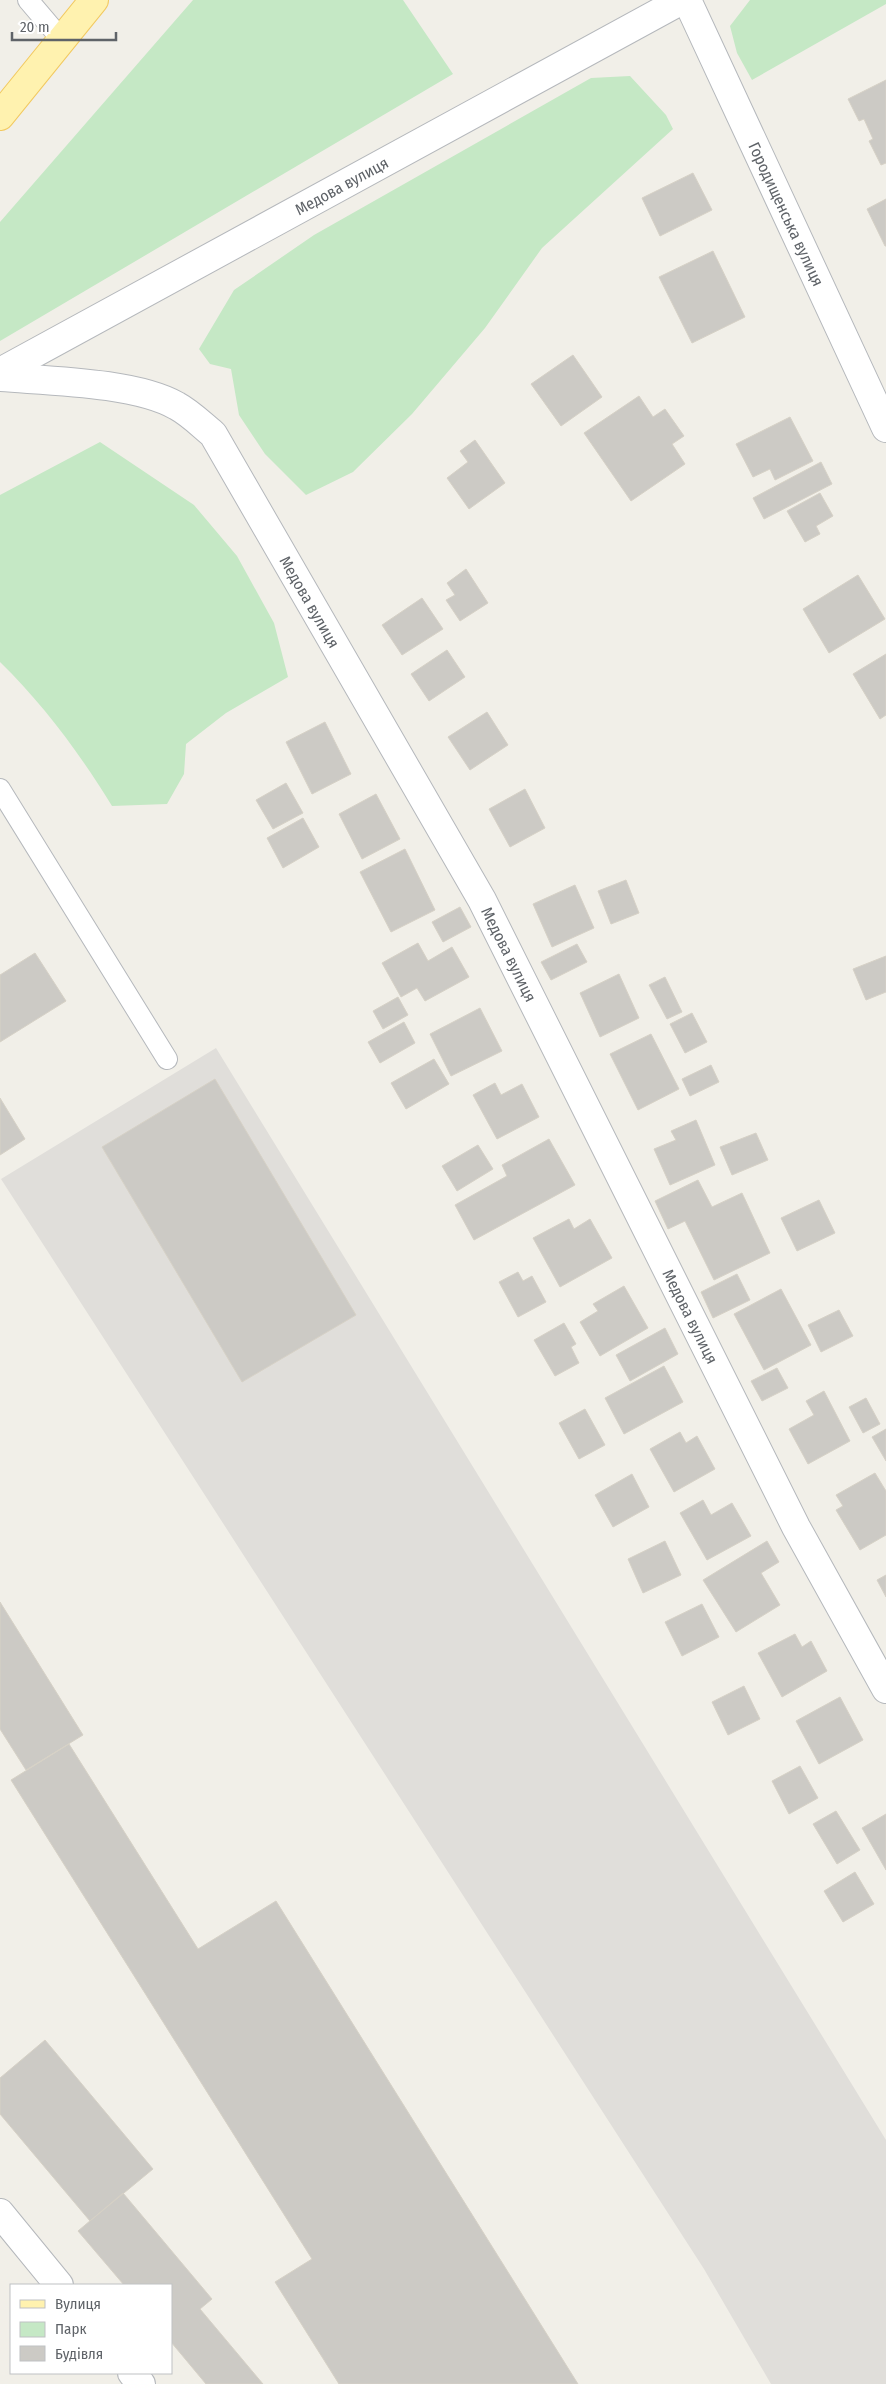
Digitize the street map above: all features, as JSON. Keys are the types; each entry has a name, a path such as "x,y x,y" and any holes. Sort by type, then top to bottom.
{"main road":[{"path":"0,116 94,0"}],"street":[{"name":"Медова вулиця","path":"0,372 682,0"},
{"name":"Городищенська вулиця","path":"687,0 886,428"},
{"name":"Медова вулиця","path":"0,377 128,389 155,396 177,406 214,434 482,900 791,1518 886,1689"},
{"path":"0,2213 59,2284"},
{"path":"133,2374 141,2384"}],"lane":[{"path":"28,0 62,40"},
{"path":"0,789 167,1059"}],"shaded area":[{"path":"216,1048 886,2140 886,2384 771,2384 704,2269 1,1179"}],"green space":[{"path":"193,0 403,0 453,74 0,341 0,222"},
{"path":"750,0 886,0 886,4 752,80 737,53 730,26"},
{"path":"630,76 666,115 673,129 542,248 485,328 412,414 353,472 306,495 265,454 239,415 231,369 210,364 199,349 234,290 314,235 591,78"},
{"path":"100,442 194,505 237,556 274,623 288,677 226,713 186,744 184,774 167,804 112,806 61,731 32,695 0,662 0,495"}],"building":[{"path":"886,80 886,163 881,165 869,141 873,139 864,119 859,121 848,99"},
{"path":"693,173 712,210 660,236 642,198"},
{"path":"886,199 886,246 885,246 867,209"},
{"path":"713,251 745,317 692,343 659,277"},
{"path":"573,355 602,397 561,426 531,384"},
{"path":"639,396 653,417 665,409 684,436 672,444 685,464 631,501 584,433"},
{"path":"790,417 813,461 775,480 770,469 753,477 736,444"},
{"path":"475,440 505,483 469,509 447,478 468,462 460,451"},
{"path":"821,462 832,484 764,519 753,498"},
{"path":"820,493 833,516 816,526 820,534 805,542 787,511"},
{"path":"466,569 488,603 460,621 446,600 455,595 447,583"},
{"path":"858,575 885,619 829,653 803,609"},
{"path":"422,598 443,629 402,655 382,625"},
{"path":"447,650 465,677 429,701 411,674"},
{"path":"886,654 886,715 880,719 853,674"},
{"path":"487,712 508,745 470,770 448,737"},
{"path":"325,722 351,774 312,794 286,742"},
{"path":"286,783 303,813 273,829 256,800"},
{"path":"525,789 545,828 510,847 489,809"},
{"path":"376,794 400,839 362,859 339,814"},
{"path":"303,818 319,847 283,868 267,838"},
{"path":"405,849 435,910 391,932 360,872"},
{"path":"626,880 639,913 611,924 598,891"},
{"path":"575,885 594,928 552,947 533,904"},
{"path":"460,907 471,927 443,942 432,922"},
{"path":"418,943 428,961 452,947 469,977 425,1001 417,988 401,997 382,963"},
{"path":"577,944 587,962 551,980 541,962"},
{"path":"35,953 66,1001 0,1042 0,975"},
{"path":"886,956 886,992 866,1000 853,969"},
{"path":"619,974 639,1018 600,1037 580,993"},
{"path":"665,977 682,1012 667,1019 649,985"},
{"path":"398,997 408,1015 383,1029 373,1011"},
{"path":"480,1008 502,1051 451,1076 430,1034"},
{"path":"692,1013 707,1042 685,1053 670,1024"},
{"path":"404,1022 415,1043 380,1063 368,1042"},
{"path":"651,1034 679,1089 638,1110 610,1054"},
{"path":"434,1059 449,1084 406,1109 391,1083"},
{"path":"711,1065 719,1082 690,1096 682,1079"},
{"path":"215,1079 356,1315 242,1382 102,1147"},
{"path":"495,1083 501,1095 522,1084 539,1117 497,1139 473,1095"},
{"path":"0,1098 25,1139 0,1155"},
{"path":"696,1120 715,1165 670,1185 654,1149 676,1140 671,1131"},
{"path":"756,1133 768,1160 732,1175 720,1147"},
{"path":"549,1139 575,1185 474,1240 455,1205 507,1176 502,1165"},
{"path":"478,1145 493,1169 457,1191 442,1166"},
{"path":"698,1180 712,1207 742,1193 770,1253 714,1280 685,1221 668,1229 655,1201"},
{"path":"819,1200 835,1233 797,1251 781,1218"},
{"path":"569,1219 574,1229 590,1219 612,1258 560,1287 533,1238"},
{"path":"518,1272 523,1281 532,1276 546,1302 518,1317 499,1282"},
{"path":"737,1274 750,1300 713,1318 701,1292"},
{"path":"624,1286 648,1328 600,1356 580,1322 598,1311 593,1304"},
{"path":"781,1289 811,1345 764,1370 734,1314"},
{"path":"839,1310 853,1336 821,1352 808,1325"},
{"path":"564,1323 576,1344 571,1347 579,1363 555,1376 534,1340"},
{"path":"665,1328 678,1354 630,1381 616,1355"},
{"path":"664,1366 683,1402 624,1434 605,1398"},
{"path":"777,1368 788,1388 762,1401 751,1381"},
{"path":"824,1391 850,1441 808,1464 789,1429 814,1415 806,1401"},
{"path":"866,1398 880,1424 863,1433 849,1407"},
{"path":"585,1409 605,1445 579,1459 559,1423"},
{"path":"886,1429 886,1461 872,1437"},
{"path":"680,1432 686,1443 697,1436 715,1469 674,1492 650,1449"},
{"path":"875,1473 886,1491 886,1535 860,1550 836,1510 843,1506 836,1495"},
{"path":"632,1474 649,1507 613,1527 595,1495"},
{"path":"703,1500 711,1515 732,1503 751,1536 707,1560 680,1513"},
{"path":"665,1541 681,1575 643,1593 628,1559"},
{"path":"767,1541 779,1562 761,1573 780,1605 736,1632 703,1580"},
{"path":"886,1575 886,1597 877,1580"},
{"path":"0,1602 83,1735 26,1770 0,1729"},
{"path":"702,1604 719,1637 682,1656 665,1622"},
{"path":"795,1634 802,1647 811,1641 827,1671 782,1697 758,1653"},
{"path":"744,1686 760,1719 728,1735 712,1702"},
{"path":"840,1697 863,1740 819,1764 796,1721"},
{"path":"69,1744 198,1949 276,1901 578,2384 339,2384 275,2282 312,2259 11,1780"},
{"path":"800,1766 818,1798 789,1814 772,1781"},
{"path":"836,1811 860,1850 837,1864 813,1824"},
{"path":"886,1814 886,1870 862,1828"},
{"path":"855,1872 874,1904 843,1922 824,1891"},
{"path":"45,2040 153,2169 90,2221 0,2114 0,2078"},
{"path":"123,2193 212,2299 200,2309 263,2384 206,2384 172,2343 172,2284 123,2284 78,2231"}]}
